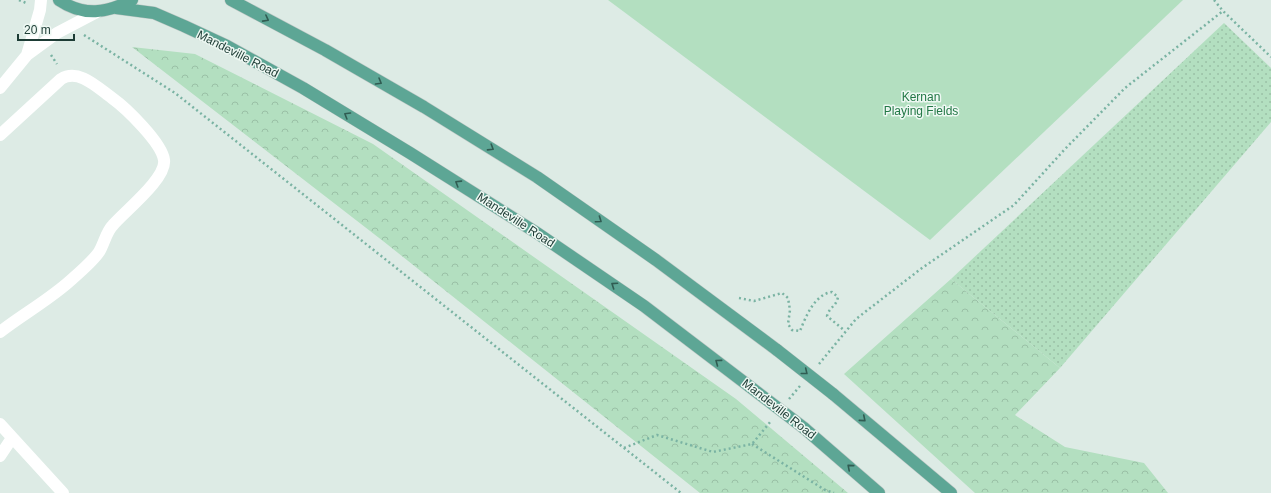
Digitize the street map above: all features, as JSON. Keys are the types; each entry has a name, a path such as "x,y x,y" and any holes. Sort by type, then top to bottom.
{"main road":[{"path":"59,0 81,10 97,12 116,8 132,0"},
{"path":"231,0 325,50 537,177 656,260 777,350 833,394 951,493"},
{"name":"Mandeville Road","path":"116,8 154,13 227,46 303,88 538,233 644,306 750,386 804,428 879,493"}],"street":[{"path":"27,55 40,10 41,0"},
{"path":"0,88 27,55 57,33 97,12"},
{"path":"0,135 66,76 79,77 88,81 121,104 153,139 161,150 164,160 163,170 155,182 111,226 98,253 72,280 55,294 0,332"},
{"path":"0,424 63,493"},
{"path":"0,456 12,438"}],"path":[{"path":"1214,0 1223,11 1271,57"},
{"path":"816,367 856,319 922,268 1014,205 1065,149 1125,88 1223,11"},
{"path":"70,26 175,93 681,493"},
{"path":"43,44 66,76"},
{"path":"739,298 754,302 782,293 788,298 790,310 788,324 792,330 800,331 803,322 814,303 824,293 832,292 838,297 837,303 829,310 828,316 846,331"},
{"path":"786,402 801,385"},
{"path":"624,448 657,435 713,452 752,444 772,420"},
{"path":"752,444 825,490 834,493"}],"green space":[{"name":"Kernan Playing Fields","path":"608,0 1183,0 930,240"},
{"path":"1224,23 1271,68 1271,122 1060,368 951,279"},
{"path":"132,47 195,54 373,144 736,399 848,493 700,493 383,241"},
{"path":"951,279 1060,368 1015,415 1065,447 1144,463 1168,493 975,493 844,374"}]}
